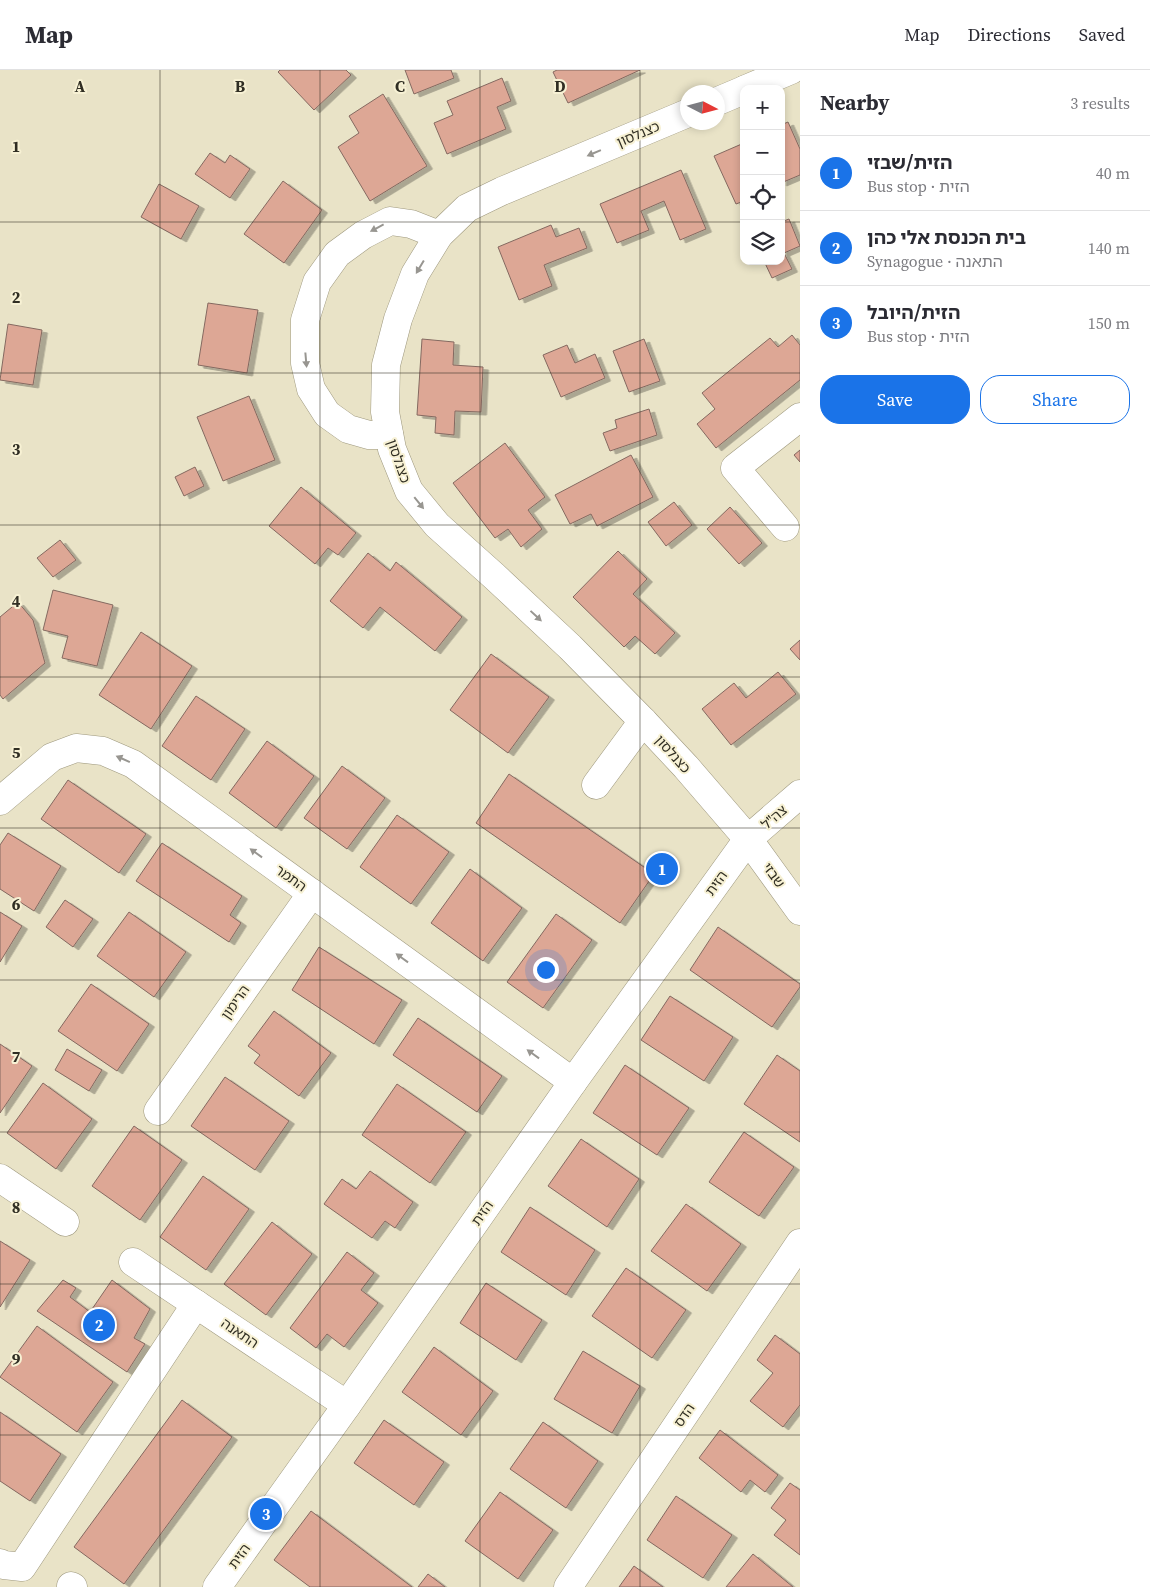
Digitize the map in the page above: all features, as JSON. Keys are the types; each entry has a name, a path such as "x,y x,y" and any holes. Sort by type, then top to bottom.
{"street":[{"path":"755,85 791,70"},
{"path":"725,98 740,91"},
{"name":"כצנלסון","path":"680,116 502,191 467,208 440,235 415,274 398,318 386,365 385,412 392,449 409,491 437,525 570,647 686,767 748,839"},
{"path":"389,435 369,435 348,429 327,414 311,389 305,363 305,320 318,282 332,261 337,254 363,235 390,221 411,224 440,235"},
{"path":"785,527 734,468 800,417"},
{"path":"596,785 643,721"},
{"name":"התמר","path":"0,801 52,757 76,748 103,750 133,764 573,1082"},
{"name":"צה\"ל","path":"748,839 800,794"},
{"name":"שבזי","path":"748,839 800,910"},
{"name":"הזית","path":"224,1584 573,1082 748,839"},
{"name":"הרימון","path":"158,1111 312,893"},
{"path":"0,1178 65,1222"},
{"name":"הדס","path":"568,1587 800,1243"},
{"name":"התאנה","path":"133,1262 347,1405"},
{"path":"0,1563 22,1567 196,1304"}],"building":[{"path":"280,70 346,70 351,75 314,110 278,72"},
{"path":"405,70 451,70 454,78 414,94"},
{"path":"557,70 640,70 568,103 553,72"},
{"path":"502,78 511,101 497,107 506,129 447,154 434,123 453,115 447,101"},
{"path":"383,94 427,166 370,201 338,147 359,133 349,116"},
{"path":"788,122 800,149 800,175 785,181 785,130 785,123"},
{"path":"740,145 740,202 736,204 714,156"},
{"path":"210,153 225,163 230,155 250,169 230,198 195,174"},
{"path":"681,170 706,229 680,240 664,201 641,211 649,230 617,243 600,204"},
{"path":"283,181 322,210 284,263 244,234"},
{"path":"159,184 199,206 181,239 141,217"},
{"path":"789,219 800,246 785,253 785,220"},
{"path":"551,225 556,237 579,228 587,248 544,265 552,286 519,300 498,247"},
{"path":"785,255 792,269 772,278 766,265 785,265"},
{"path":"208,303 258,310 247,373 198,365"},
{"path":"8,324 42,330 33,385 0,380"},
{"path":"792,335 800,345 800,380 716,448 697,424 715,409 702,393 770,338 778,347"},
{"path":"422,339 454,342 453,365 483,367 481,412 455,411 454,435 435,433 436,417 417,415"},
{"path":"644,339 660,381 629,392 613,351"},
{"path":"567,345 575,363 595,354 605,378 561,397 543,355"},
{"path":"249,396 275,460 223,481 197,417"},
{"path":"649,409 657,435 610,451 603,433 617,428 615,420"},
{"path":"505,443 545,497 528,510 542,529 521,547 508,529 495,538 453,483"},
{"path":"800,450 800,462 794,455"},
{"path":"631,455 653,497 597,526 591,514 570,524 555,495"},
{"path":"195,467 204,486 184,496 175,477"},
{"path":"301,487 356,533 338,555 328,548 315,564 269,526"},
{"path":"674,502 692,525 666,546 648,522"},
{"path":"730,507 762,543 739,564 707,529"},
{"path":"60,540 76,560 53,577 37,558"},
{"path":"618,551 647,579 633,594 675,633 655,654 635,636 624,647 573,597"},
{"path":"368,553 390,571 396,562 462,617 435,651 380,607 363,628 330,601"},
{"path":"53,590 113,605 97,666 62,658 68,636 43,630"},
{"path":"18,602 33,620 45,663 3,699 0,695 0,617"},
{"path":"141,632 192,666 151,729 99,695"},
{"path":"800,640 800,660 790,649"},
{"path":"491,654 549,697 508,753 450,710"},
{"path":"778,672 796,694 731,745 702,709 734,683 746,698"},
{"path":"196,696 245,729 211,780 162,746"},
{"path":"267,741 314,776 276,828 229,793"},
{"path":"342,766 385,798 347,849 304,818"},
{"path":"509,774 654,874 620,923 476,823"},
{"path":"68,780 146,834 119,873 41,819"},
{"path":"397,815 449,852 411,904 360,867"},
{"path":"8,833 61,866 34,911 0,889 0,845"},
{"path":"162,843 242,896 230,915 241,923 229,942 136,881"},
{"path":"470,869 522,908 483,961 431,923"},
{"path":"65,900 93,919 73,947 46,927"},
{"path":"0,912 22,926 0,962"},
{"path":"129,912 186,952 154,997 97,956"},
{"path":"556,914 592,940 543,1008 507,982"},
{"path":"718,927 800,984 800,987 772,1027 690,970"},
{"path":"319,947 402,1000 374,1044 292,990"},
{"path":"91,984 149,1024 117,1071 58,1031"},
{"path":"670,996 733,1037 704,1081 641,1040"},
{"path":"274,1011 331,1053 299,1096 254,1063 260,1055 248,1046"},
{"path":"418,1018 502,1076 477,1112 393,1055"},
{"path":"0,1044 32,1066 0,1113"},
{"path":"67,1049 102,1070 89,1091 55,1070"},
{"path":"777,1055 800,1071 800,1142 744,1104"},
{"path":"625,1065 689,1108 657,1155 593,1113"},
{"path":"225,1077 289,1121 255,1170 191,1126"},
{"path":"43,1083 92,1119 56,1169 7,1133"},
{"path":"397,1084 466,1132 430,1183 362,1135"},
{"path":"134,1126 182,1160 140,1220 92,1186"},
{"path":"744,1132 794,1167 759,1216 709,1182"},
{"path":"581,1139 639,1179 607,1227 548,1186"},
{"path":"370,1171 413,1202 395,1228 385,1221 372,1238 324,1204 342,1179 356,1189"},
{"path":"203,1176 249,1209 206,1270 160,1237"},
{"path":"686,1204 741,1244 707,1291 651,1251"},
{"path":"530,1207 595,1250 566,1295 501,1252"},
{"path":"272,1222 312,1254 266,1315 224,1284"},
{"path":"0,1241 30,1260 0,1307"},
{"path":"347,1252 374,1273 361,1290 378,1303 344,1347 327,1334 316,1348 290,1328"},
{"path":"626,1268 686,1310 652,1358 592,1316"},
{"path":"63,1280 76,1288 70,1297 90,1312 112,1280 150,1309 134,1338 145,1344 127,1372 37,1311"},
{"path":"486,1283 542,1320 516,1360 460,1323"},
{"path":"37,1326 113,1382 77,1432 0,1377"},
{"path":"775,1335 800,1354 800,1405 783,1427 750,1401 773,1373 757,1360"},
{"path":"434,1347 493,1391 461,1435 402,1392"},
{"path":"583,1351 640,1386 612,1433 554,1399"},
{"path":"182,1400 232,1437 124,1584 74,1547"},
{"path":"0,1412 61,1454 30,1501 0,1481"},
{"path":"384,1420 444,1462 414,1505 354,1463"},
{"path":"543,1422 598,1461 566,1508 510,1469"},
{"path":"720,1430 778,1475 765,1492 750,1480 741,1492 699,1458"},
{"path":"790,1483 800,1490 800,1555 774,1535 786,1520 771,1508"},
{"path":"500,1492 553,1530 518,1579 465,1541"},
{"path":"676,1496 732,1535 703,1578 647,1540"},
{"path":"311,1511 412,1587 310,1587 274,1560"},
{"path":"753,1554 793,1587 726,1587"},
{"path":"634,1566 663,1587 619,1587"},
{"path":"428,1574 445,1587 418,1587"}],"place":[{"name":"הזית/שבזי","path":"662,869"},
{"name":"בית הכנסת אלי כהן","path":"99,1325"},
{"name":"הזית/היובל","path":"266,1514"}]}
